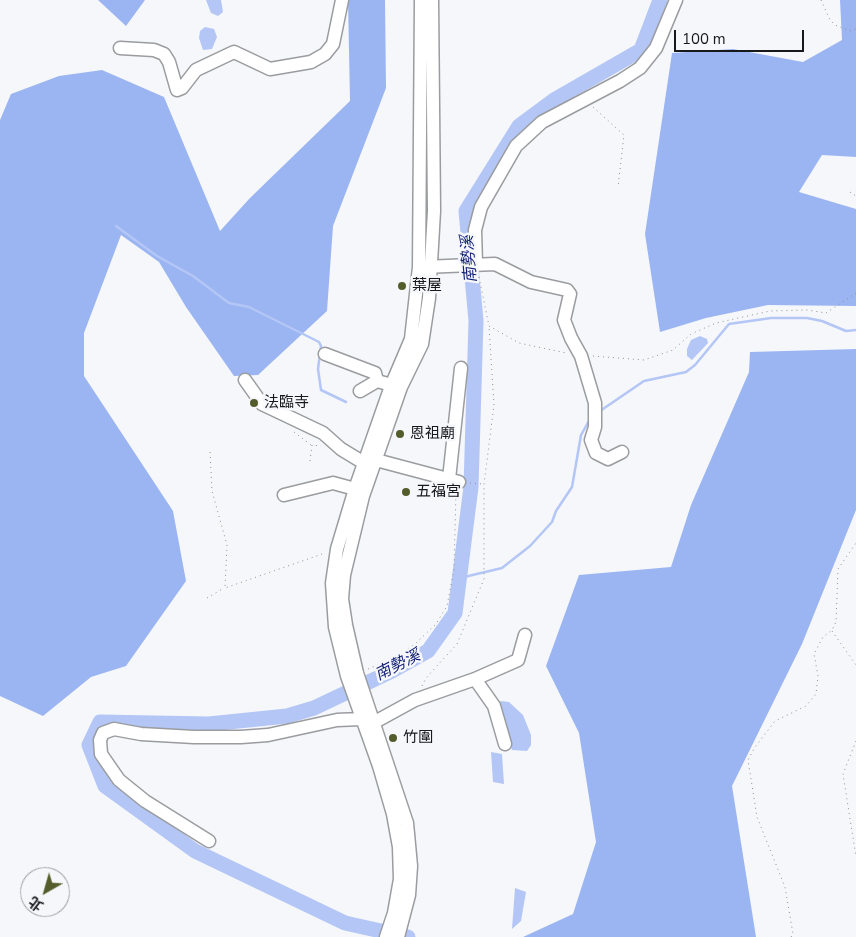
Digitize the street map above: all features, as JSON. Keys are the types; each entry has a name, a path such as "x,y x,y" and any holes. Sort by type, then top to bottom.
{"street":[{"path":"120,48 154,50 164,54 169,62 177,90 182,88 196,70 234,52 270,69 311,62 325,54 332,44 342,0"},
{"path":"421,0 430,267"},
{"path":"398,937 399,847 393,814 355,675 332,604 332,583 363,496 370,462 411,339 430,267 434,211 432,0"},
{"path":"476,264 475,230 481,207 516,146 542,122 620,81 648,60 656,48 676,0"},
{"path":"430,267 495,264 531,282 567,290 570,294 564,320 581,356 595,402 596,426 591,440 596,453 608,459 622,452"},
{"path":"325,354 375,373 378,381"},
{"path":"245,380 262,404 323,433 341,449 370,462 455,481 461,368"},
{"path":"360,391 378,381 396,387"},
{"path":"343,550 356,489 370,462"},
{"path":"284,495 333,483 356,489"},
{"path":"209,841 145,801 119,780 101,754 100,740 103,733 114,729 150,734 240,737 268,734 365,714 415,700 475,679 518,660 525,635"},
{"path":"475,679 494,706 506,744"},
{"path":"386,937 399,914"}],"path":[{"path":"821,0 830,20 835,25 850,31 856,29"},
{"path":"584,100 624,135 618,187"},
{"path":"850,192 856,196"},
{"path":"415,700 426,678 457,644 484,579 484,484 494,405 489,326 476,264"},
{"path":"489,326 519,343 581,356 644,360 673,350 691,334 716,322 770,311 807,310 826,313 856,293"},
{"path":"210,452 212,491 227,545 225,588"},
{"path":"355,675 395,658 416,643 436,624 447,606 454,569 455,481 484,484"},
{"path":"791,937 793,934 785,887 757,817 748,760 755,747 775,722 806,706 816,694 818,676 814,654 823,637 832,630 836,622 838,569 856,543"},
{"path":"207,598 225,588 343,550"},
{"path":"832,630 856,666"},
{"path":"856,741 843,774 856,857"}],"shaded area":[{"path":"98,0 145,0 126,26"},
{"path":"206,0 221,0 223,12 218,16 211,13"},
{"path":"348,0 385,0 386,88 333,226 327,311 258,375 234,376 186,307 159,262 121,235 84,333 84,376 173,511 186,581 126,666 91,677 43,716 0,696 0,120 11,94 59,76 102,70 164,97 220,231 250,198 350,101"},
{"path":"840,0 856,0 856,157 822,155 799,192 856,209 856,306 768,305 706,318 660,332 645,234 672,53 733,49 803,62 842,40"},
{"path":"205,27 214,29 217,37 212,49 203,50 199,38 200,31"},
{"path":"700,336 707,339 708,343 692,360 687,356 687,349 691,340"},
{"path":"856,349 856,510 802,644 732,786 756,937 523,937 573,914 596,842 579,733 546,666 579,575 671,567 691,505 749,372 750,352"},
{"path":"501,701 509,702 523,715 531,735 531,745 527,751 512,750 497,704"},
{"path":"491,752 502,754 504,784 493,782"},
{"path":"515,888 526,892 521,921 512,929"}],"waterway":[{"name":"南勢溪","path":"408,937 345,923 195,851 105,786 89,745 100,722 209,724 287,716 314,708 392,671 428,651 455,613 471,487 476,321 466,211 519,126 554,100 641,50 660,0"},
{"path":"116,226 157,256 193,276 229,303 249,307 319,342 321,346 318,369 321,390 346,402"},
{"path":"600,411 644,381 686,372 695,365 729,324 771,318 807,318 822,321 846,331 856,330"},
{"path":"460,578 502,568 530,546 552,522 556,511 572,487 581,435 590,419"}],"place":[{"name":"葉屋","path":"402,286"},
{"name":"法臨寺","path":"254,403"},
{"name":"恩祖廟","path":"400,434"},
{"name":"五福宮","path":"406,492"},
{"name":"竹圍","path":"393,738"}]}
